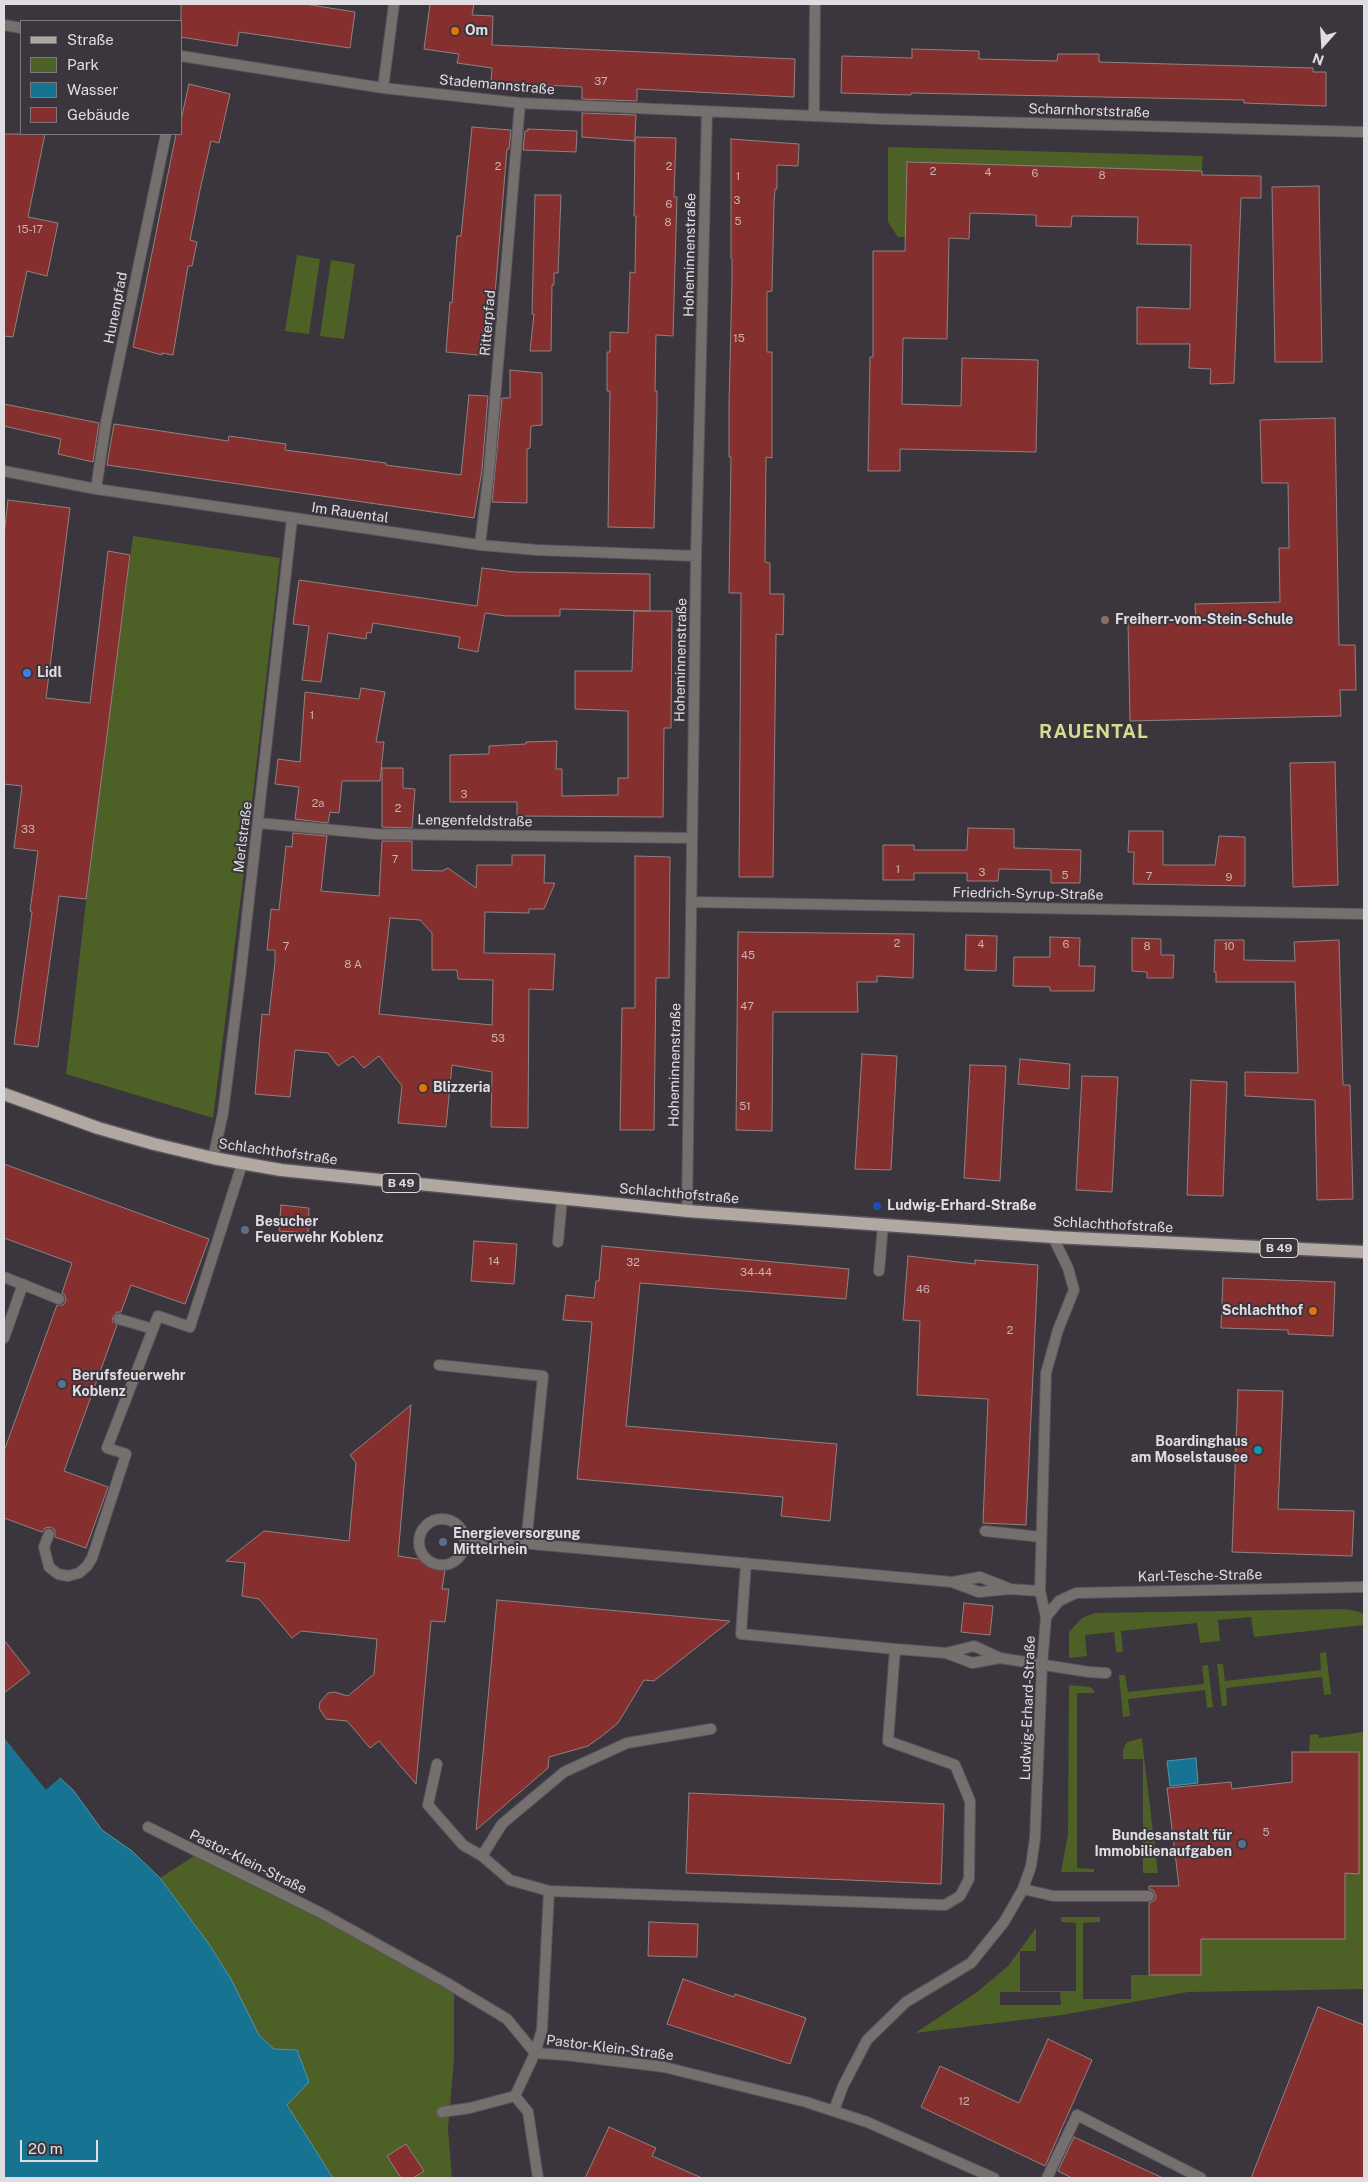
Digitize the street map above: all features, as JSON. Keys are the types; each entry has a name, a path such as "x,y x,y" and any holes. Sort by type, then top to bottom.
{"main road":[{"name":"Schlachthofstraße","path":"4,1094 98,1128 213,1158 242,1164 337,1176 687,1211 1053,1237 1364,1252"}],"street":[{"path":"383,88 394,4"},
{"path":"814,116 815,4"},
{"path":"4,24 20,28"},
{"name":"Stademannstraße","path":"182,58 383,88 520,103 814,116"},
{"name":"Ritterpfad","path":"480,545 489,471 520,103"},
{"name":"Hoheminnenstraße","path":"687,1211 696,556 707,111"},
{"name":"Scharnhorststraße","path":"814,116 883,120 1364,132"},
{"name":"Hunenpfad","path":"96,489 106,422 166,135"},
{"name":"Im Rauental","path":"4,471 96,489 480,545 537,550 696,556"},
{"name":"Merlstraße","path":"213,1158 223,1113 259,822 292,519"},
{"name":"Lengenfeldstraße","path":"259,822 376,834 691,838"},
{"name":"Friedrich-Syrup-Straße","path":"690,902 1364,914"},
{"path":"49,1534 44,1547 49,1567 58,1574 68,1576 79,1573 87,1566 92,1558 126,1454 107,1448 158,1316 190,1327 231,1214 242,1164"},
{"path":"558,1242 562,1199"},
{"path":"880,1271 883,1225"},
{"name":"Ludwig-Erhard-Straße","path":"834,2110 843,2086 867,2040 906,2002 971,1963 1004,1922 1023,1889 1030,1866 1036,1838 1042,1665 1046,1617 1040,1591 1046,1373 1058,1330 1074,1290 1068,1268 1053,1237"},
{"path":"4,1277 59,1299"},
{"path":"4,1338 23,1284"},
{"path":"119,1320 153,1329"},
{"path":"439,1365 543,1376 526,1544"},
{"path":"436,1520 452,1521 458,1525 465,1538 463,1552 453,1563 446,1565 431,1562 421,1551 419,1543 424,1528 436,1520"},
{"path":"984,1531 1041,1537"},
{"path":"465,1538 952,1582 979,1592 1009,1589 1040,1591"},
{"path":"746,1563 740,1634 946,1653 972,1663 1000,1658"},
{"path":"952,1582 980,1577 1009,1589"},
{"name":"Karl-Tesche-Straße","path":"1046,1617 1059,1601 1076,1593 1364,1587"},
{"path":"946,1653 974,1646 1000,1658 1088,1672 1106,1673"},
{"path":"437,1764 428,1805 463,1845 482,1856 510,1880 549,1891 945,1905 960,1896 969,1879 970,1801 955,1765 888,1741 895,1649"},
{"path":"482,1856 502,1824 564,1772 627,1742 712,1729"},
{"name":"Pastor-Klein-Straße","path":"148,1827 321,1914 507,2019 535,2053 565,2054 664,2067 834,2110 867,2122 994,2178"},
{"path":"1023,1889 1053,1896 1149,1896"},
{"path":"515,2096 535,2053 542,2030 549,1891"},
{"path":"442,2112 470,2108 515,2096"},
{"path":"515,2096 528,2112 538,2178"},
{"path":"1046,2178 1076,2115 1201,2178"}],"green space":[{"path":"888,147 1203,156 1202,171 907,162 905,237 898,237 888,222"},
{"path":"297,255 320,259 309,334 285,331"},
{"path":"331,260 355,264 344,339 320,336"},
{"path":"133,536 280,558 245,864 213,1118 66,1074 96,815"},
{"path":"1343,1609 1364,1614 1364,1625 1254,1637 1251,1617 1218,1620 1220,1641 1200,1643 1197,1623 1121,1631 1123,1652 1116,1652 1114,1632 1085,1635 1087,1656 1069,1658 1069,1632 1082,1618 1095,1613"},
{"path":"1326,1652 1331,1694 1324,1695 1322,1677 1226,1688 1227,1706 1222,1706 1217,1664 1223,1664 1225,1681 1321,1670 1320,1653"},
{"path":"1208,1665 1213,1707 1207,1708 1205,1690 1128,1699 1130,1716 1123,1717 1119,1675 1125,1675 1128,1692 1204,1684 1202,1666"},
{"path":"1069,1685 1090,1687 1094,1690 1094,1693 1077,1693 1077,1868 1094,1869 1094,1872 1061,1872 1068,1834"},
{"path":"1364,1732 1364,1989 1188,1992 1062,2015 915,2033 977,1992 1008,1966 1036,1928 1036,1951 1020,1951 1020,1991 1076,1991 1076,1923 1061,1922 1061,1917 1100,1917 1100,1922 1083,1923 1083,1999 1131,1999 1131,1975 1201,1975 1201,1926 1215,1939 1345,1939 1345,1886 1335,1873 1359,1873 1359,1752 1309,1752 1310,1735 1318,1734 1319,1738","holes":["1000,1992 1060,1992 1061,2005 1000,2005"]},
{"path":"1142,1738 1158,1873 1143,1873 1143,1759 1123,1759 1123,1750 1127,1742"},
{"path":"202,1851 454,1985 454,2059 448,2129 452,2178 333,2178 287,2105 274,2049 259,2035 231,1979 209,1944 160,1878"}],"water":[{"path":"4,1738 46,1789 60,1778 73,1790 102,1830 132,1851 160,1878 209,1944 231,1979 259,2035 274,2049 297,2050 309,2082 287,2105 333,2178 4,2178"},
{"path":"1196,1758 1198,1783 1170,1786 1167,1761"}],"pier":[{"path":"4,1736 46,1786 58,1776 60,1778 46,1790"}],"building":[{"path":"181,4 305,4 355,12 350,48 239,32 237,46 182,37"},
{"path":"430,4 474,4 472,15 493,16 492,45 795,59 794,97 637,89 637,101 582,99 582,87 491,82 492,68 457,63 459,54 424,49"},
{"path":"912,49 979,51 979,59 1057,61 1058,54 1099,54 1099,62 1313,68 1313,72 1326,72 1326,106 1244,103 1244,100 841,93 842,56 912,58"},
{"path":"189,84 230,94 219,143 211,141 200,190 190,240 197,242 192,266 188,266 173,355 162,353 162,355 133,347 176,135 182,135 182,116"},
{"path":"582,113 636,115 635,137 676,138 674,197 677,197 673,336 656,335 655,391 657,391 657,410 654,528 608,527 610,391 607,391 607,352 610,352 610,332 628,333 630,272 635,273 635,141 582,137"},
{"path":"472,127 511,130 509,149 507,149 488,356 446,352 457,236 461,236"},
{"path":"528,129 577,131 576,152 523,150 525,131 528,131"},
{"path":"4,134 45,135 28,217 58,223 47,276 27,271 13,337 4,336"},
{"path":"731,139 799,144 798,166 777,165 777,189 775,189 774,202 772,291 767,292 767,352 772,352 772,458 766,457 765,562 770,563 770,594 784,594 783,635 776,634 773,877 739,877 741,593 729,593 731,457 729,457 729,404 732,281"},
{"path":"907,162 1202,171 1202,175 1261,176 1261,198 1241,198 1234,383 1210,384 1211,369 1189,368 1190,344 1137,344 1137,307 1190,309 1191,245 1137,244 1138,217 1072,216 1071,227 1036,226 1036,215 970,213 969,239 949,238 947,339 903,338 902,404 961,406 962,358 1038,360 1036,452 900,449 900,471 868,471 870,357 873,357 873,251 905,251"},
{"path":"1319,186 1322,362 1275,362 1272,187"},
{"path":"535,195 561,195 558,273 554,273 554,285 552,285 551,351 530,351 534,314 532,314"},
{"path":"510,370 542,373 542,425 531,426 530,448 527,449 527,503 492,502 502,398 510,398"},
{"path":"469,395 488,396 482,470 474,518 107,465 114,424 228,441 229,436 286,444 285,450 461,475"},
{"path":"4,404 99,423 93,462 58,454 61,439 4,426"},
{"path":"1335,418 1339,645 1355,645 1356,690 1340,690 1341,716 1130,721 1128,623 1196,620 1195,604 1280,602 1279,548 1289,548 1288,483 1262,483 1260,420"},
{"path":"8,500 70,508 46,698 90,703 108,551 130,555 86,899 59,896 38,1047 14,1044 32,912 30,911 38,851 14,848 22,786 4,784 4,535"},
{"path":"482,568 515,572 650,574 650,611 560,609 560,616 506,616 485,613 478,652 458,648 460,637 373,623 371,633 367,632 366,639 328,633 321,682 302,680 309,626 293,624 299,580 477,606"},
{"path":"634,611 672,611 671,728 664,728 663,817 517,816 517,802 450,802 450,755 489,754 489,746 526,744 526,742 557,741 556,769 562,769 562,796 618,795 618,778 628,778 628,711 575,709 575,671 632,671"},
{"path":"361,688 385,692 376,742 384,742 380,781 342,781 339,813 330,812 328,823 295,819 299,787 275,784 278,759 300,762 305,692 359,699"},
{"path":"1335,762 1338,885 1293,887 1290,763"},
{"path":"382,768 403,768 403,788 415,789 412,828 382,827"},
{"path":"968,828 1014,829 1014,848 1081,850 1080,883 1051,883 1051,870 999,869 998,881 967,881 967,873 914,873 914,880 883,880 883,845 914,845 914,850 967,850"},
{"path":"1129,831 1163,831 1163,865 1215,865 1219,836 1245,837 1245,886 1133,884 1134,852 1128,852"},
{"path":"293,833 327,836 321,891 379,896 382,841 412,841 412,870 442,871 448,868 476,888 477,865 512,865 512,855 545,855 544,883 555,883 544,909 529,909 529,913 485,912 484,953 555,954 553,990 529,989 528,1128 491,1127 492,1072 452,1065 446,1127 398,1123 402,1086 379,1056 364,1068 353,1056 338,1066 328,1053 295,1050 290,1097 255,1094 262,1014 269,1015 275,962 275,950 267,950 271,909 279,910 286,846 292,847","holes":["390,918 420,920 432,933 432,970 457,970 458,979 493,980 492,1025 379,1014"]},
{"path":"635,856 670,857 669,978 656,978 654,1130 620,1130 622,1008 635,1008"},
{"path":"738,932 914,934 913,978 877,976 877,982 857,982 858,1012 773,1012 772,1131 736,1130"},
{"path":"966,935 997,936 996,971 965,970"},
{"path":"1050,937 1080,938 1079,966 1095,966 1094,991 1050,991 1050,987 1013,986 1014,957 1050,957"},
{"path":"1132,938 1161,939 1161,955 1174,955 1173,978 1147,978 1147,972 1132,971"},
{"path":"1215,940 1244,940 1244,960 1295,961 1294,942 1339,940 1343,1085 1350,1085 1353,1199 1317,1200 1315,1100 1245,1096 1245,1072 1298,1073 1295,982 1216,982 1216,972 1214,972"},
{"path":"862,1054 897,1056 891,1170 855,1169"},
{"path":"1020,1059 1070,1064 1069,1089 1018,1084"},
{"path":"970,1065 1006,1066 1000,1181 964,1178"},
{"path":"1082,1076 1118,1077 1112,1192 1076,1190"},
{"path":"1191,1080 1227,1082 1223,1196 1187,1195"},
{"name":"Berufsfeuerwehr Koblenz","path":"4,1164 209,1239 185,1304 131,1285 121,1312 117,1312 113,1317 112,1321 117,1325 64,1471 108,1487 86,1548 55,1537 55,1530 51,1527 45,1528 42,1532 4,1518 4,1451 57,1305 63,1305 66,1301 65,1295 62,1293 72,1263 4,1238"},
{"path":"281,1205 309,1208 308,1233 279,1231"},
{"path":"474,1241 517,1244 514,1284 471,1281"},
{"path":"602,1246 849,1269 846,1299 640,1283 626,1426 837,1444 830,1521 781,1516 783,1497 577,1479 592,1322 563,1320 566,1295 594,1298 596,1281 599,1281"},
{"path":"908,1256 975,1264 975,1260 1038,1265 1026,1525 983,1523 988,1399 917,1395 920,1321 903,1320"},
{"path":"1223,1278 1335,1282 1333,1336 1288,1334 1288,1330 1221,1328"},
{"name":"Boardinghaus am Moselstausee","path":"1238,1390 1283,1391 1278,1509 1354,1511 1352,1556 1232,1552"},
{"path":"411,1405 398,1556 446,1563 442,1589 449,1589 445,1622 431,1621 416,1784 379,1741 370,1748 347,1721 326,1719 319,1708 320,1702 328,1693 334,1692 348,1696 374,1674 377,1639 301,1631 292,1638 259,1599 242,1596 245,1563 226,1561 264,1531 349,1541 356,1463 350,1455"},
{"path":"497,1600 730,1621 654,1681 644,1680 618,1723 602,1736 588,1746 549,1757 548,1768 476,1830"},
{"path":"964,1603 993,1606 990,1635 961,1632"},
{"path":"4,1640 30,1673 4,1693"},
{"path":"1292,1752 1359,1752 1359,1874 1345,1873 1345,1939 1201,1939 1201,1975 1149,1975 1149,1903 1155,1900 1156,1896 1153,1890 1149,1889 1149,1886 1179,1886 1167,1788 1231,1782 1232,1789 1292,1782"},
{"path":"689,1793 944,1804 941,1884 686,1873"},
{"path":"649,1922 698,1924 697,1957 648,1956"},
{"path":"683,1979 734,1997 735,1994 806,2018 790,2064 667,2024"},
{"path":"1318,2007 1364,2025 1364,2178 1251,2178"},
{"path":"1048,2039 1092,2060 1045,2166 921,2107 940,2066 1019,2103"},
{"path":"609,2127 656,2148 652,2156 702,2178 585,2178"},
{"path":"1074,2137 1163,2178 1072,2178 1058,2171"},
{"path":"406,2144 424,2171 413,2178 401,2178 387,2156"}],"place":[{"name":"Om","path":"455,31"},
{"name":"Freiherr-vom-Stein-Schule","path":"1105,620"},
{"name":"Lidl","path":"27,673"},
{"name":"Blizzeria","path":"423,1088"},
{"name":"Ludwig-Erhard-Straße","path":"877,1206"},
{"name":"Besucher Feuerwehr Koblenz","path":"245,1230"},
{"name":"Schlachthof","path":"1313,1311"},
{"name":"Berufsfeuerwehr Koblenz","path":"62,1384"},
{"name":"Boardinghaus am Moselstausee","path":"1258,1450"},
{"name":"Energieversorgung Mittelrhein","path":"443,1542"},
{"name":"Bundesanstalt für Immobilienaufgaben","path":"1242,1844"}],"district":[{"name":"RAUENTAL","path":"1094,732"}]}
